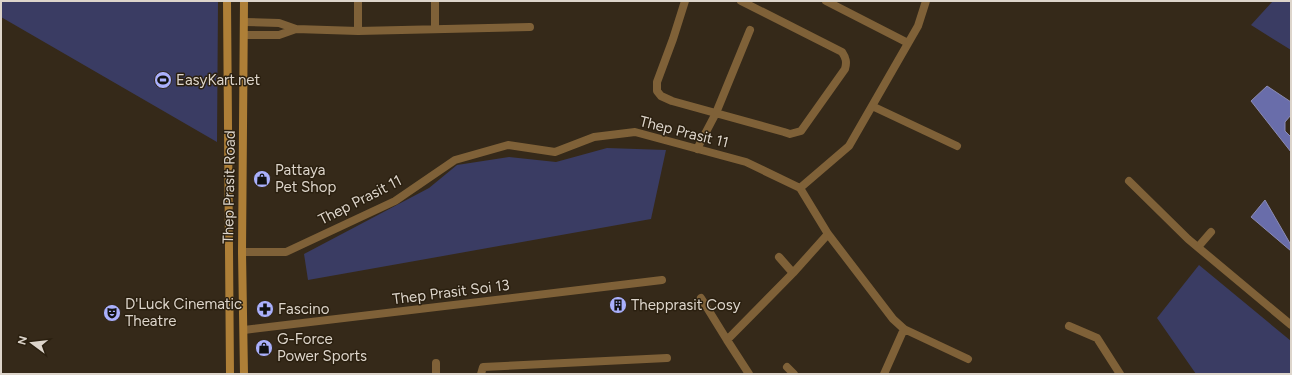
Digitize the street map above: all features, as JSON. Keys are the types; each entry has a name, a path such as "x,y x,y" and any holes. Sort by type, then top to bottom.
{"main road":[{"name":"Thep Prasit Road","path":"228,1 230,374"},
{"name":"Thep Prasit Road","path":"244,1 242,252 244,374"}],"street":[{"path":"358,1 358,31"},
{"path":"435,1 435,29"},
{"path":"685,1 657,82 658,91 661,96 672,101 784,132 796,133 804,128 846,69 847,62 842,52 741,1"},
{"path":"826,1 908,43"},
{"path":"926,1 918,26 849,146 800,188 828,234 893,319 904,329 968,359"},
{"path":"244,22 280,23 296,30"},
{"path":"244,35 279,35 296,30 358,31 530,27"},
{"path":"697,149 716,113 750,30"},
{"path":"872,106 957,146"},
{"name":"Thep Prasit 11","path":"242,252 286,252 395,201 455,160 508,145 555,152 594,137 635,132 746,162 800,188"},
{"path":"1128,181 1198,247 1291,325"},
{"path":"1198,247 1211,232"},
{"path":"727,340 793,273 828,234"},
{"path":"779,257 793,273"},
{"name":"Thep Prasit Soi 13","path":"244,330 662,280"},
{"path":"701,298 749,374"},
{"path":"1069,326 1097,338 1120,374"},
{"path":"884,374 904,329"},
{"path":"481,374 483,367 667,358"},
{"path":"436,363 436,374"},
{"path":"787,367 794,374"}],"shaded area":[{"name":"EasyKart.net","path":"1,1 218,1 217,142 1,17"},
{"path":"1273,1 1291,1 1291,50 1251,25"},
{"path":"1267,86 1291,102 1291,115 1285,122 1285,131 1291,137 1291,152 1251,101"},
{"path":"607,148 666,150 651,219 308,280 304,254 429,188 457,165 509,157 556,162"},
{"path":"1265,200 1291,245 1291,251 1251,217"},
{"path":"1199,265 1291,341 1291,374 1196,374 1157,318"}],"place":[{"name":"EasyKart.net","path":"163,80"},
{"name":"Pattaya Pet Shop","path":"262,179"},
{"name":"Thepprasit Cosy","path":"618,305"},
{"name":"Fascino","path":"265,309"},
{"name":"D'Luck Cinematic Theatre","path":"112,313"},
{"name":"G-Force Power Sports","path":"264,348"}]}
